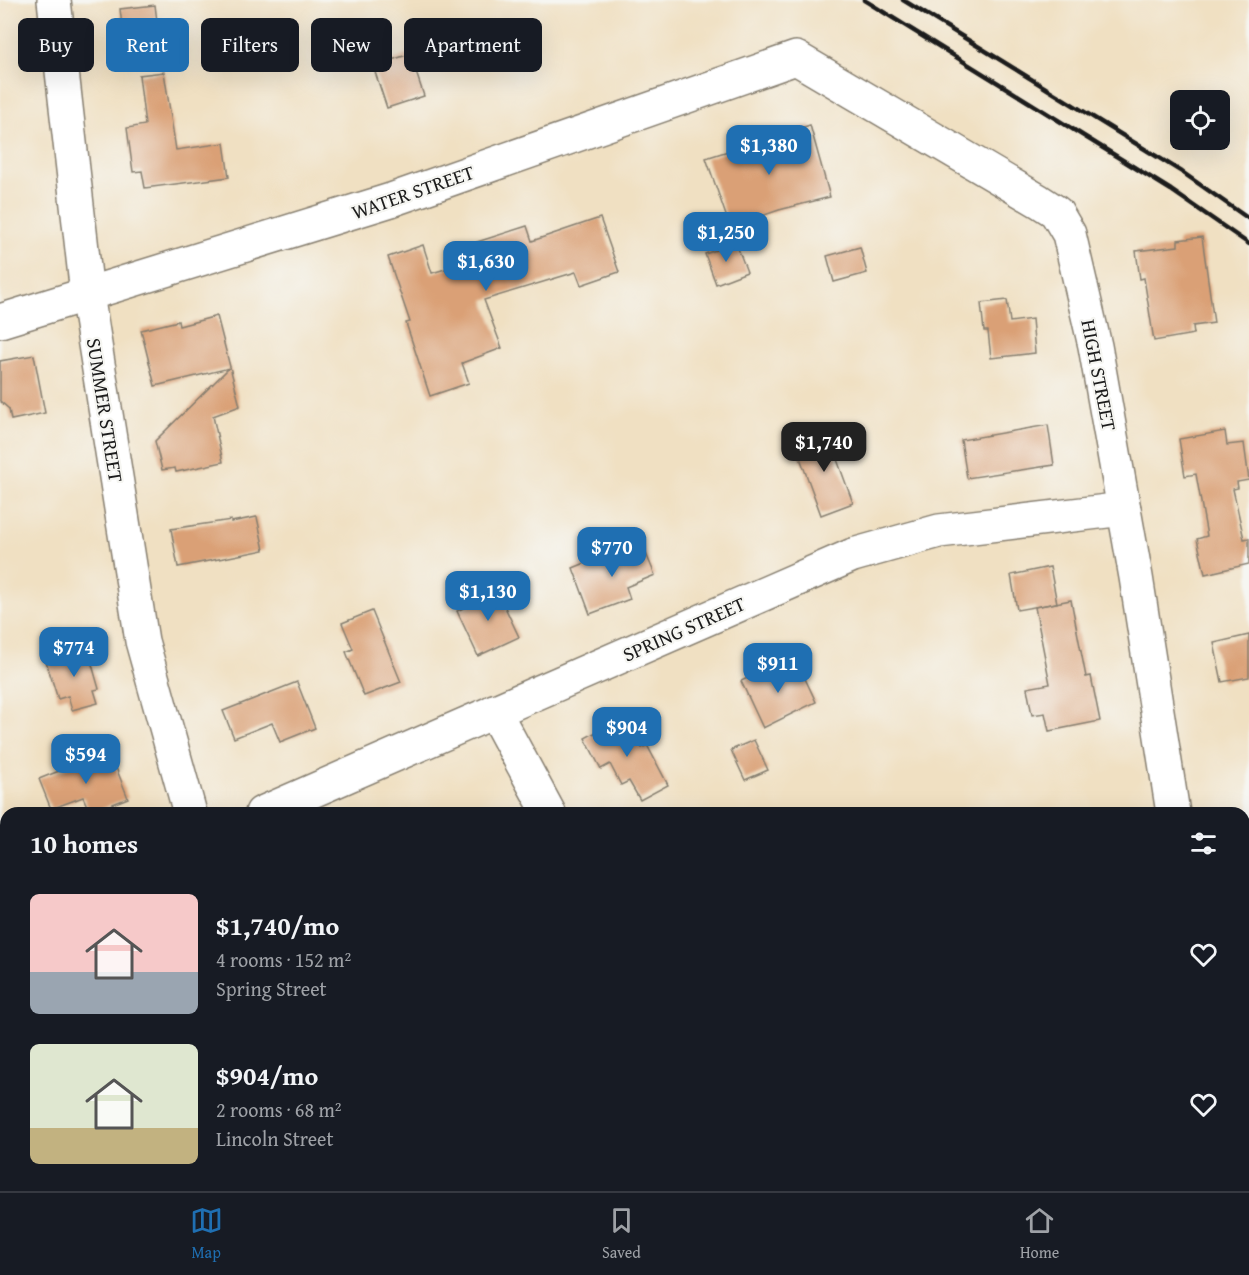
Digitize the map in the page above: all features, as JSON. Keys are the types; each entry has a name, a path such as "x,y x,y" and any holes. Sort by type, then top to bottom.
{"street":[{"name":"SUMMER STREET","path":"54,0 87,294 142,641 188,807"},
{"name":"WATER STREET","path":"0,321 392,200 796,58 820,73"},
{"name":"HIGH STREET","path":"820,73 1056,212 1069,234 1095,346 1136,578 1172,807"},
{"name":"SPRING STREET","path":"276,807 853,555 939,531 1124,508"},
{"path":"494,711 546,807"}],"building":[{"path":"155,5 157,18 121,18 120,9"},
{"path":"404,56 404,72 416,72 424,96 387,108 375,72 392,72 392,60"},
{"path":"164,72 176,150 224,143 229,177 145,188 142,171 133,172 127,128 145,125 139,75"},
{"path":"810,125 830,197 779,210 730,227 706,158"},
{"path":"600,218 619,272 581,285 576,272 484,300 502,348 462,363 469,383 430,396 406,323 410,322 388,257 423,245 432,273 482,258 477,242 527,226 532,241"},
{"path":"1202,237 1214,323 1193,326 1194,334 1154,341 1144,278 1140,279 1136,251 1178,246 1178,240"},
{"path":"736,243 747,272 716,284 705,254"},
{"path":"860,247 867,273 834,282 827,256"},
{"path":"1007,300 1010,322 1032,319 1035,353 991,358 988,331 984,331 981,303"},
{"path":"217,316 240,406 213,416 223,462 176,472 175,468 162,470 155,441 229,368 155,386 141,330 178,321 179,326"},
{"path":"34,355 45,413 11,420 9,409 0,401 0,361"},
{"path":"1048,425 1054,465 967,478 961,440"},
{"path":"1225,431 1227,445 1244,443 1249,480 1237,482 1238,488 1233,489 1244,539 1249,538 1249,564 1205,574 1197,539 1207,536 1196,474 1185,476 1179,439"},
{"path":"827,432 853,503 821,515 795,444"},
{"path":"257,517 264,550 178,567 171,529"},
{"path":"642,544 655,575 626,587 630,599 590,614 573,568"},
{"path":"1050,567 1057,603 1017,610 1011,575"},
{"path":"495,586 519,637 478,656 457,611 470,605 467,599"},
{"path":"1071,600 1086,677 1091,676 1100,721 1049,731 1045,713 1032,715 1027,688 1050,684 1035,607"},
{"path":"372,611 401,682 364,696 346,652 353,649 342,623"},
{"path":"1249,635 1249,677 1222,682 1214,643"},
{"path":"87,647 99,689 94,690 98,703 72,710 68,696 58,699 45,658"},
{"path":"780,663 786,675 800,668 816,702 763,728 741,681"},
{"path":"297,682 315,728 280,742 272,723 234,738 223,711"},
{"path":"626,716 642,748 647,745 668,785 640,800 629,781 621,785 610,764 601,769 585,738"},
{"path":"754,740 768,770 745,780 731,750"},
{"path":"111,755 128,798 105,807 87,807 83,797 50,807 39,779 84,761 85,765"}],"railway":[{"path":"864,0 1171,190 1249,244"},
{"path":"903,0 1182,172 1249,219"}]}
